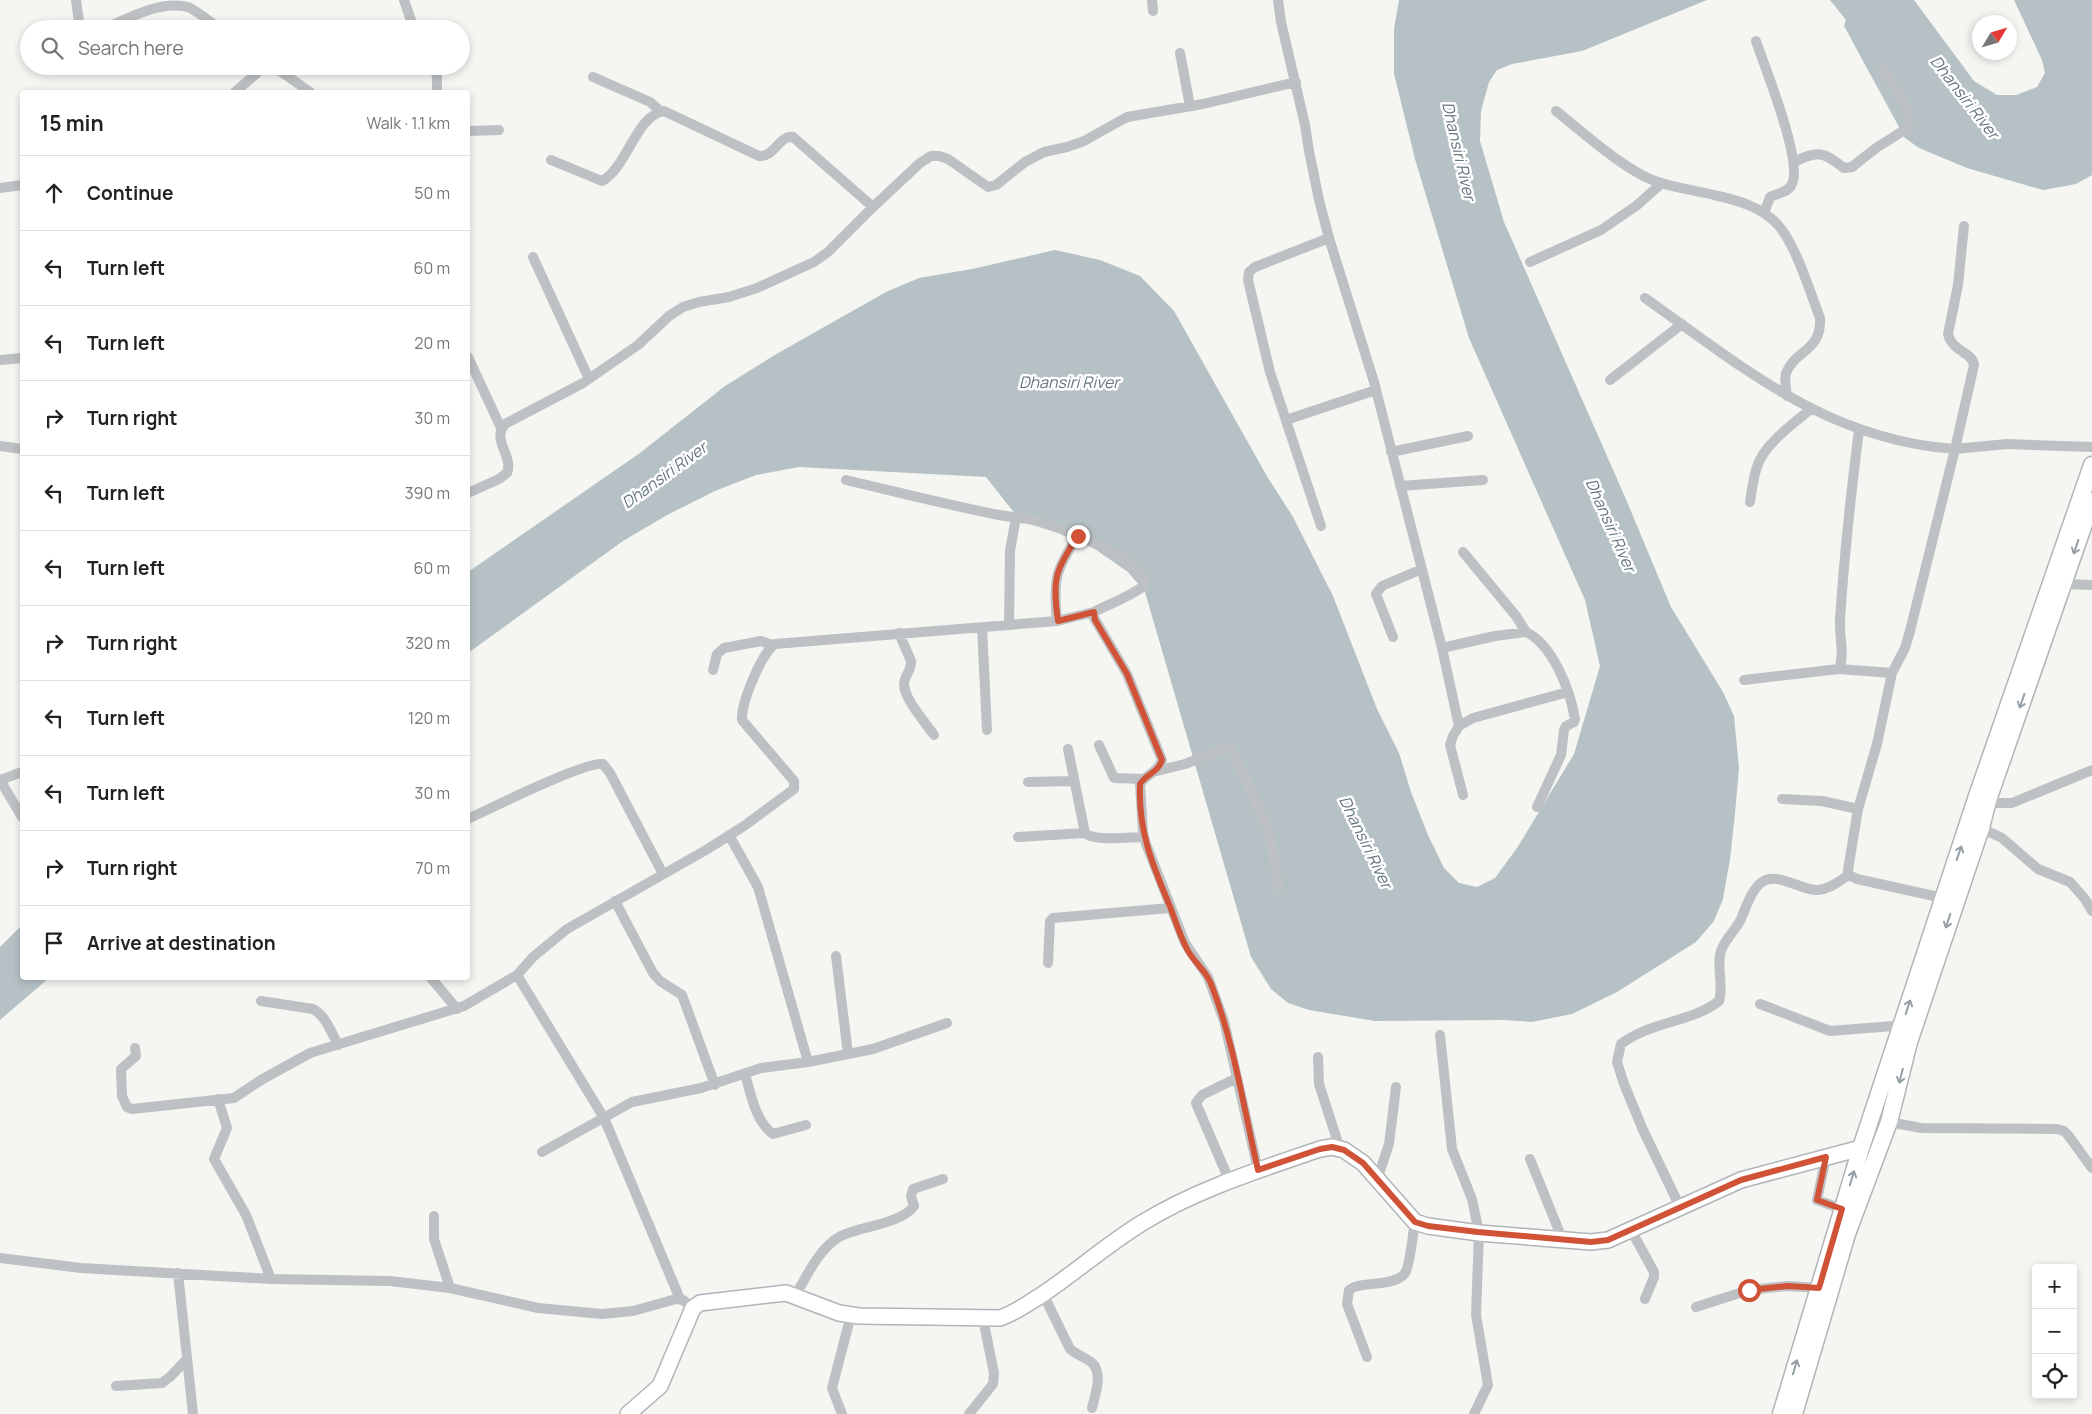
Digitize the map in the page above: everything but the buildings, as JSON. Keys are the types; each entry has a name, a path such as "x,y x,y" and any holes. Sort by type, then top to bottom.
{"main road":[{"path":"1781,1414 1861,1148 2032,635 2092,465"},
{"path":"1794,1414 1847,1234 1889,1122 1909,1042 1981,828 1988,800 2092,501"}],"street":[{"path":"76,0 79,20"},
{"path":"404,0 411,20"},
{"path":"1152,0 1153,11"},
{"path":"1278,0 1281,22 1296,82 1309,152 1329,238 1376,390 1442,648 1459,726"},
{"path":"120,20 148,4 176,3 189,7 207,20"},
{"path":"1756,41 1790,144 1794,162 1793,183 1786,191 1770,198 1764,214"},
{"path":"1180,53 1190,106"},
{"path":"1794,162 1809,155 1823,154 1832,158 1844,168 1852,167 1876,148 1906,129 1909,120 1906,106 1883,69"},
{"path":"237,90 255,75"},
{"path":"285,75 307,90"},
{"path":"436,75 437,90"},
{"path":"593,77 650,102 657,108 658,112"},
{"path":"501,428 510,421 589,378 638,345 669,316 684,307 729,297 757,288 814,262 828,252 920,163 931,156 948,159 988,187 996,185 1025,162 1044,152 1084,141 1127,117 1190,106 1296,82"},
{"path":"1556,111 1616,158 1653,180 1743,203 1778,224 1784,233 1820,318 1820,327 1815,342 1790,366 1786,374 1787,396"},
{"path":"551,160 602,180 615,170 649,118 658,112 664,112 760,156 771,153 788,136 793,137 873,207"},
{"path":"470,131 499,130"},
{"path":"1530,262 1570,246 1601,230 1636,206 1662,183"},
{"path":"0,188 20,185"},
{"path":"1849,875 1848,864 1858,810 1877,744 1892,673 1905,648 1910,631 1956,449 1974,365 1974,360 1962,353 1951,342 1948,334 1958,285 1964,226"},
{"path":"1321,526 1270,372 1248,280 1248,272 1255,267 1329,238"},
{"path":"534,257 589,378"},
{"path":"1645,298 1768,385 1810,408 1859,430 1904,444 1956,449 2007,444 2092,447"},
{"path":"1610,380 1682,324"},
{"path":"0,360 20,358"},
{"path":"470,361 501,428 499,439 508,465 507,473 499,479 470,492"},
{"path":"1286,420 1376,390"},
{"path":"1750,502 1757,466 1761,456 1810,408"},
{"path":"1839,669 1842,662 1840,622 1859,430"},
{"path":"1391,452 1468,436"},
{"path":"0,446 20,449"},
{"path":"713,670 717,654 724,648 761,641 772,645 802,640 1058,621 1094,612 1138,591 1145,582 1144,578 1127,562 1078,536 1033,520 1016,518 846,480"},
{"path":"1400,486 1483,480"},
{"path":"1009,625 1010,551 1016,518"},
{"path":"1058,621 1054,592 1057,574 1062,560 1078,536"},
{"path":"1463,552 1516,616 1526,632 1541,643 1559,670 1568,692 1574,722 1566,726 1564,730 1556,768 1537,807"},
{"path":"1393,637 1376,594 1382,586 1422,569"},
{"path":"2063,584 2092,585"},
{"path":"1094,612 1095,620 1127,674 1162,760 1159,767 1143,779 1140,784 1144,837 1188,951 1205,970 1213,988 1224,1021 1258,1170"},
{"path":"982,627 987,730"},
{"path":"1442,648 1495,636 1526,632"},
{"path":"899,634 911,661 911,666 904,682 906,694 934,735"},
{"path":"134,1048 136,1056 121,1069 122,1096 127,1107 132,1109 234,1098 298,1059 338,1044 457,1009 517,974 533,957 567,929 729,836 790,793 795,786 794,781 742,720 749,687 772,645"},
{"path":"1744,680 1839,669 1892,673"},
{"path":"1464,795 1450,745 1459,726 1473,718 1568,692"},
{"path":"1099,746 1114,778 1143,779"},
{"path":"1153,772 1174,768 1230,748 1269,832 1279,889"},
{"path":"1068,749 1085,833"},
{"path":"470,818 592,765 603,764 610,773 664,874"},
{"path":"1988,800 2012,803 2092,770"},
{"path":"20,773 0,780 20,814"},
{"path":"1028,782 1074,781"},
{"path":"1782,799 1822,801 1858,810"},
{"path":"1981,828 2002,838 2038,869 2070,882 2085,899 2092,911"},
{"path":"1018,837 1085,833 1088,836 1099,838 1144,837"},
{"path":"729,836 758,887 808,1062"},
{"path":"1849,875 1857,879 1944,898"},
{"path":"1680,1207 1643,1130 1624,1084 1617,1062 1621,1044 1662,1023 1700,1012 1719,1001 1721,992 1719,957 1721,950 1740,922 1751,897 1762,882 1770,879 1779,880 1817,890 1829,887 1849,875"},
{"path":"615,901 653,973 660,981 682,995 715,1085"},
{"path":"1048,963 1050,921 1052,918 1170,908"},
{"path":"836,956 848,1054"},
{"path":"517,974 604,1118 680,1299 693,1308"},
{"path":"433,980 457,1009"},
{"path":"261,1001 313,1009 323,1017 338,1044"},
{"path":"1760,1004 1830,1031 1893,1026 1901,1028"},
{"path":"542,1152 638,1100 670,1096 715,1085 761,1068 808,1062 873,1049 947,1023"},
{"path":"1440,1035 1452,1149 1472,1198 1478,1232 1476,1315 1488,1385 1474,1414"},
{"path":"1318,1057 1319,1084 1340,1149"},
{"path":"745,1074 760,1121 765,1129 773,1134 806,1125"},
{"path":"1229,1180 1196,1103 1202,1095 1237,1078"},
{"path":"1377,1180 1389,1144 1396,1087"},
{"path":"218,1099 227,1128 214,1159 246,1215 271,1279"},
{"path":"1889,1122 1921,1128 2058,1129 2068,1135 2092,1168"},
{"path":"628,1414 660,1386 693,1308 700,1302 781,1294 795,1296 825,1308 851,1315 993,1319 1010,1314 1044,1294 1141,1223 1184,1200 1229,1180 1320,1149 1332,1147 1340,1149 1363,1163 1415,1222 1428,1226 1478,1232 1591,1242 1608,1240 1741,1180 1861,1148"},
{"path":"1826,1157 1817,1200 1842,1209"},
{"path":"1530,1159 1563,1241"},
{"path":"795,1296 815,1261 835,1240 841,1236 881,1224 909,1211 914,1206 911,1196 914,1189 943,1179"},
{"path":"434,1216 434,1239 450,1288"},
{"path":"1367,1357 1347,1304 1349,1290 1354,1286 1390,1281 1405,1273 1415,1222"},
{"path":"1631,1230 1654,1272 1654,1277 1645,1299"},
{"path":"0,1258 72,1268 271,1279 384,1281 450,1288 538,1308 602,1314 633,1311 680,1299"},
{"path":"178,1274 193,1414"},
{"path":"1696,1307 1749,1290 1788,1286 1819,1288"},
{"path":"1044,1294 1070,1349 1093,1364 1097,1372 1098,1380 1092,1408"},
{"path":"842,1414 832,1388 851,1315"},
{"path":"970,1414 993,1384 994,1373 983,1318"},
{"path":"116,1386 162,1383 172,1376 187,1359"}],"water":[{"name":"Dhansiri River","path":"1399,0 1707,0 1582,51 1512,64 1497,70 1489,82 1481,111 1480,141 1504,222 1625,497 1671,607 1723,692 1734,716 1739,768 1730,859 1723,899 1714,921 1696,942 1617,992 1572,1014 1532,1022 1503,1020 1375,1021 1309,1010 1288,1003 1271,989 1251,957 1145,592 1128,572 1092,547 1033,519 1016,515 986,477 799,467 756,475 715,491 667,515 623,541 470,652 470,571 640,453 725,386 773,356 886,292 919,278 972,269 1055,250 1100,260 1140,276 1174,311 1268,478 1293,517 1333,596 1377,709 1399,753 1411,792 1428,835 1444,868 1459,883 1477,887 1495,878 1517,848 1574,754 1600,666 1585,600 1469,338 1415,159 1394,74 1394,29"},
{"name":"Dhansiri River","path":"1830,0 1914,0 1974,81 1997,95 2016,95 2037,87 2045,73 2042,60 2014,0 2092,0 2092,175 2076,184 2043,190 1967,168 1919,148 1905,138 1844,26 1846,20"},
{"path":"20,927 20,980 47,980 0,1020 0,947"}],"route":[{"path":"1078,536 1062,560 1055,582 1054,592 1058,621 1094,612 1095,620 1127,674 1162,760 1159,767 1143,779 1140,784 1143,833 1156,874 1188,951 1205,970 1213,988 1224,1021 1258,1170 1320,1149 1332,1147 1344,1150 1363,1163 1415,1222 1428,1226 1478,1232 1572,1242 1591,1242 1608,1240 1741,1180 1826,1157 1817,1200 1842,1209 1819,1288 1788,1286 1749,1290"}]}
